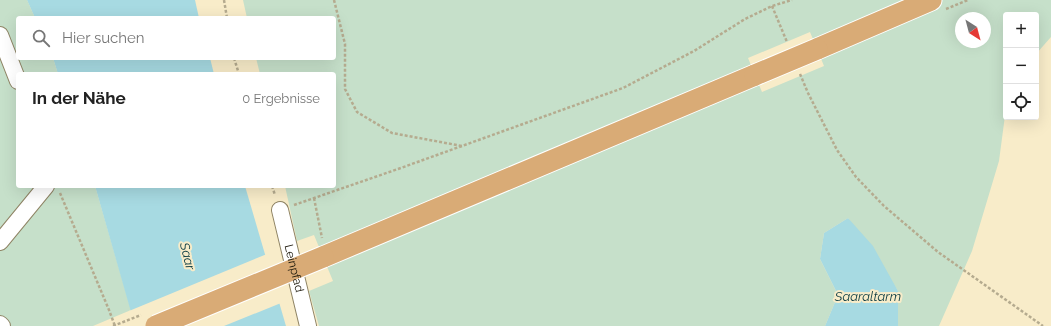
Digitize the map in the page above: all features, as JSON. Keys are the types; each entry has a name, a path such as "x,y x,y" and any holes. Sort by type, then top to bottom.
{"main road":[{"path":"156,326 322,248 755,75 930,0"}],"lane":[{"path":"0,35 16,76"},
{"path":"0,242 44,188"},
{"name":"Leinpfad","path":"280,210 308,326"}],"path":[{"path":"224,0 226,16"},
{"path":"334,0 345,44 345,89 357,112 392,133 462,146"},
{"path":"280,210 623,88 694,51 745,19 772,6 792,0"},
{"path":"772,6 790,49"},
{"path":"235,60 238,72"},
{"path":"799,71 808,93 837,150 856,177 884,206 938,252 1044,326"},
{"path":"58,188 110,310 115,326"},
{"path":"314,198 322,248"}],"green space":[{"path":"0,0 27,0 34,16 16,16 16,60 54,60 57,72 16,72 16,188 96,188 131,310 93,326 0,326"},
{"path":"243,0 1051,0 1051,37 1039,51 1039,12 1003,12 1003,120 1004,120 999,161 972,251 939,326 898,326 898,291 848,218 824,233 820,259 838,295 825,326 319,326 309,291 333,281 314,235 297,241 285,188 336,188 336,72 260,72 256,60 336,60 336,16 247,16","holes":["810,32 824,66 762,92 748,58"]}],"water":[{"path":"27,0 195,0 199,16 34,16"},
{"path":"54,60 210,60 214,72 57,72"},
{"name":"Saar","path":"96,188 246,188 286,326 135,326"},
{"name":"Saaraltarm","path":"848,218 873,246 898,291 898,326 825,326 838,295 820,259 824,233"}],"pier":[{"path":"267,254 281,303 224,326 133,326 129,311"}]}
